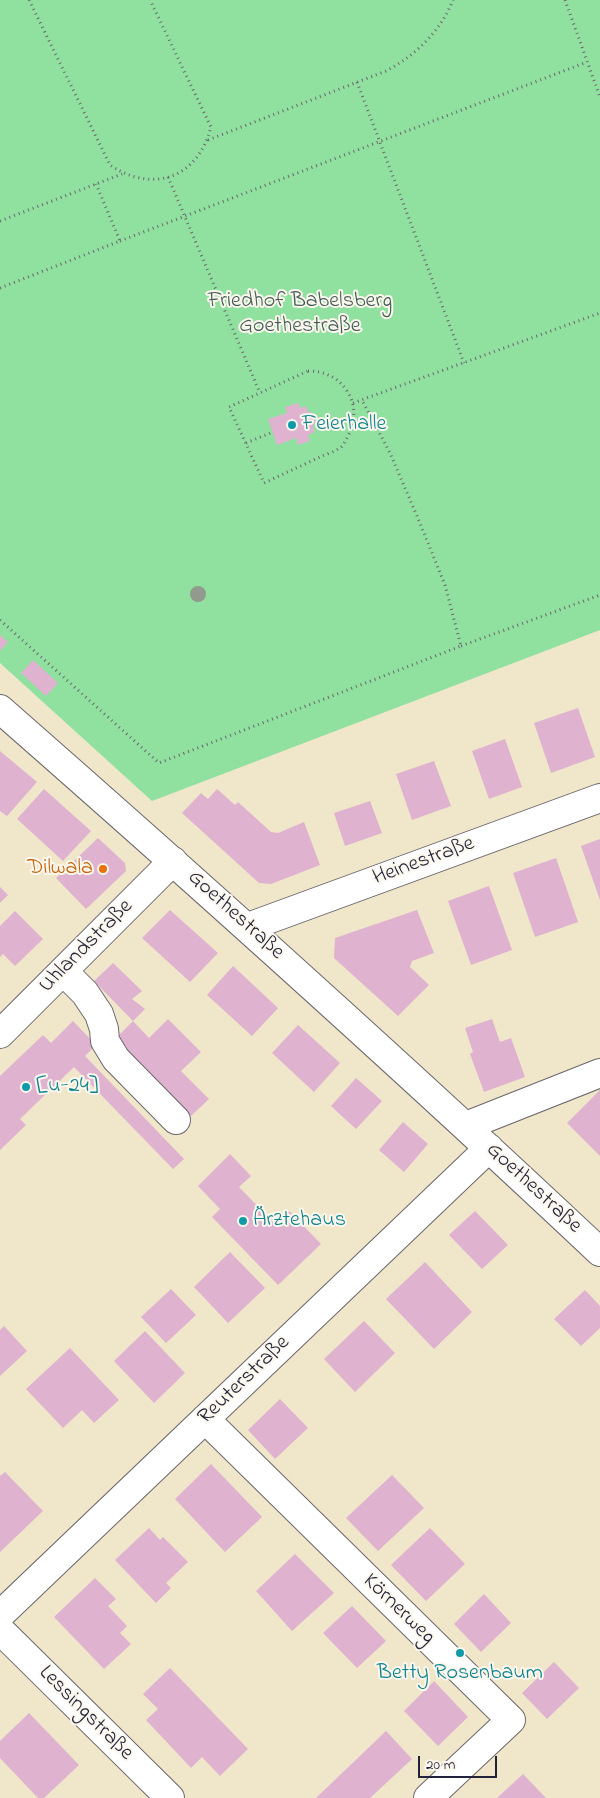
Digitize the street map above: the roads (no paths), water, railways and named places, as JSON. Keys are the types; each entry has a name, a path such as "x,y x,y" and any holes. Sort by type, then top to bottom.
{"street":[{"name":"Goethestraße","path":"0,709 248,927 466,1126 600,1252"},
{"name":"Heinestraße","path":"248,927 600,798"},
{"name":"Uhlandstraße","path":"0,1034 173,861"},
{"path":"63,971 85,993 100,1014 105,1041 116,1059 176,1120"},
{"name":"Goethestraße","path":"466,1126 600,1073"},
{"name":"Reuterstraße","path":"0,1615 489,1148"},
{"name":"Körnerweg","path":"205,1420 511,1720 428,1798"},
{"name":"Lessingstraße","path":"0,1630 170,1798"}],"place":[{"name":"Feierhalle","path":"292,425"},
{"name":"Dilwala","path":"103,869"},
{"name":"[u-24]","path":"26,1087"},
{"name":"Ärztehaus","path":"243,1221"},
{"name":"Betty Rosenbaum","path":"460,1653"}],"park label":[{"name":"Friedhof Babelsberg Goethestraße","path":"300,314"}]}
